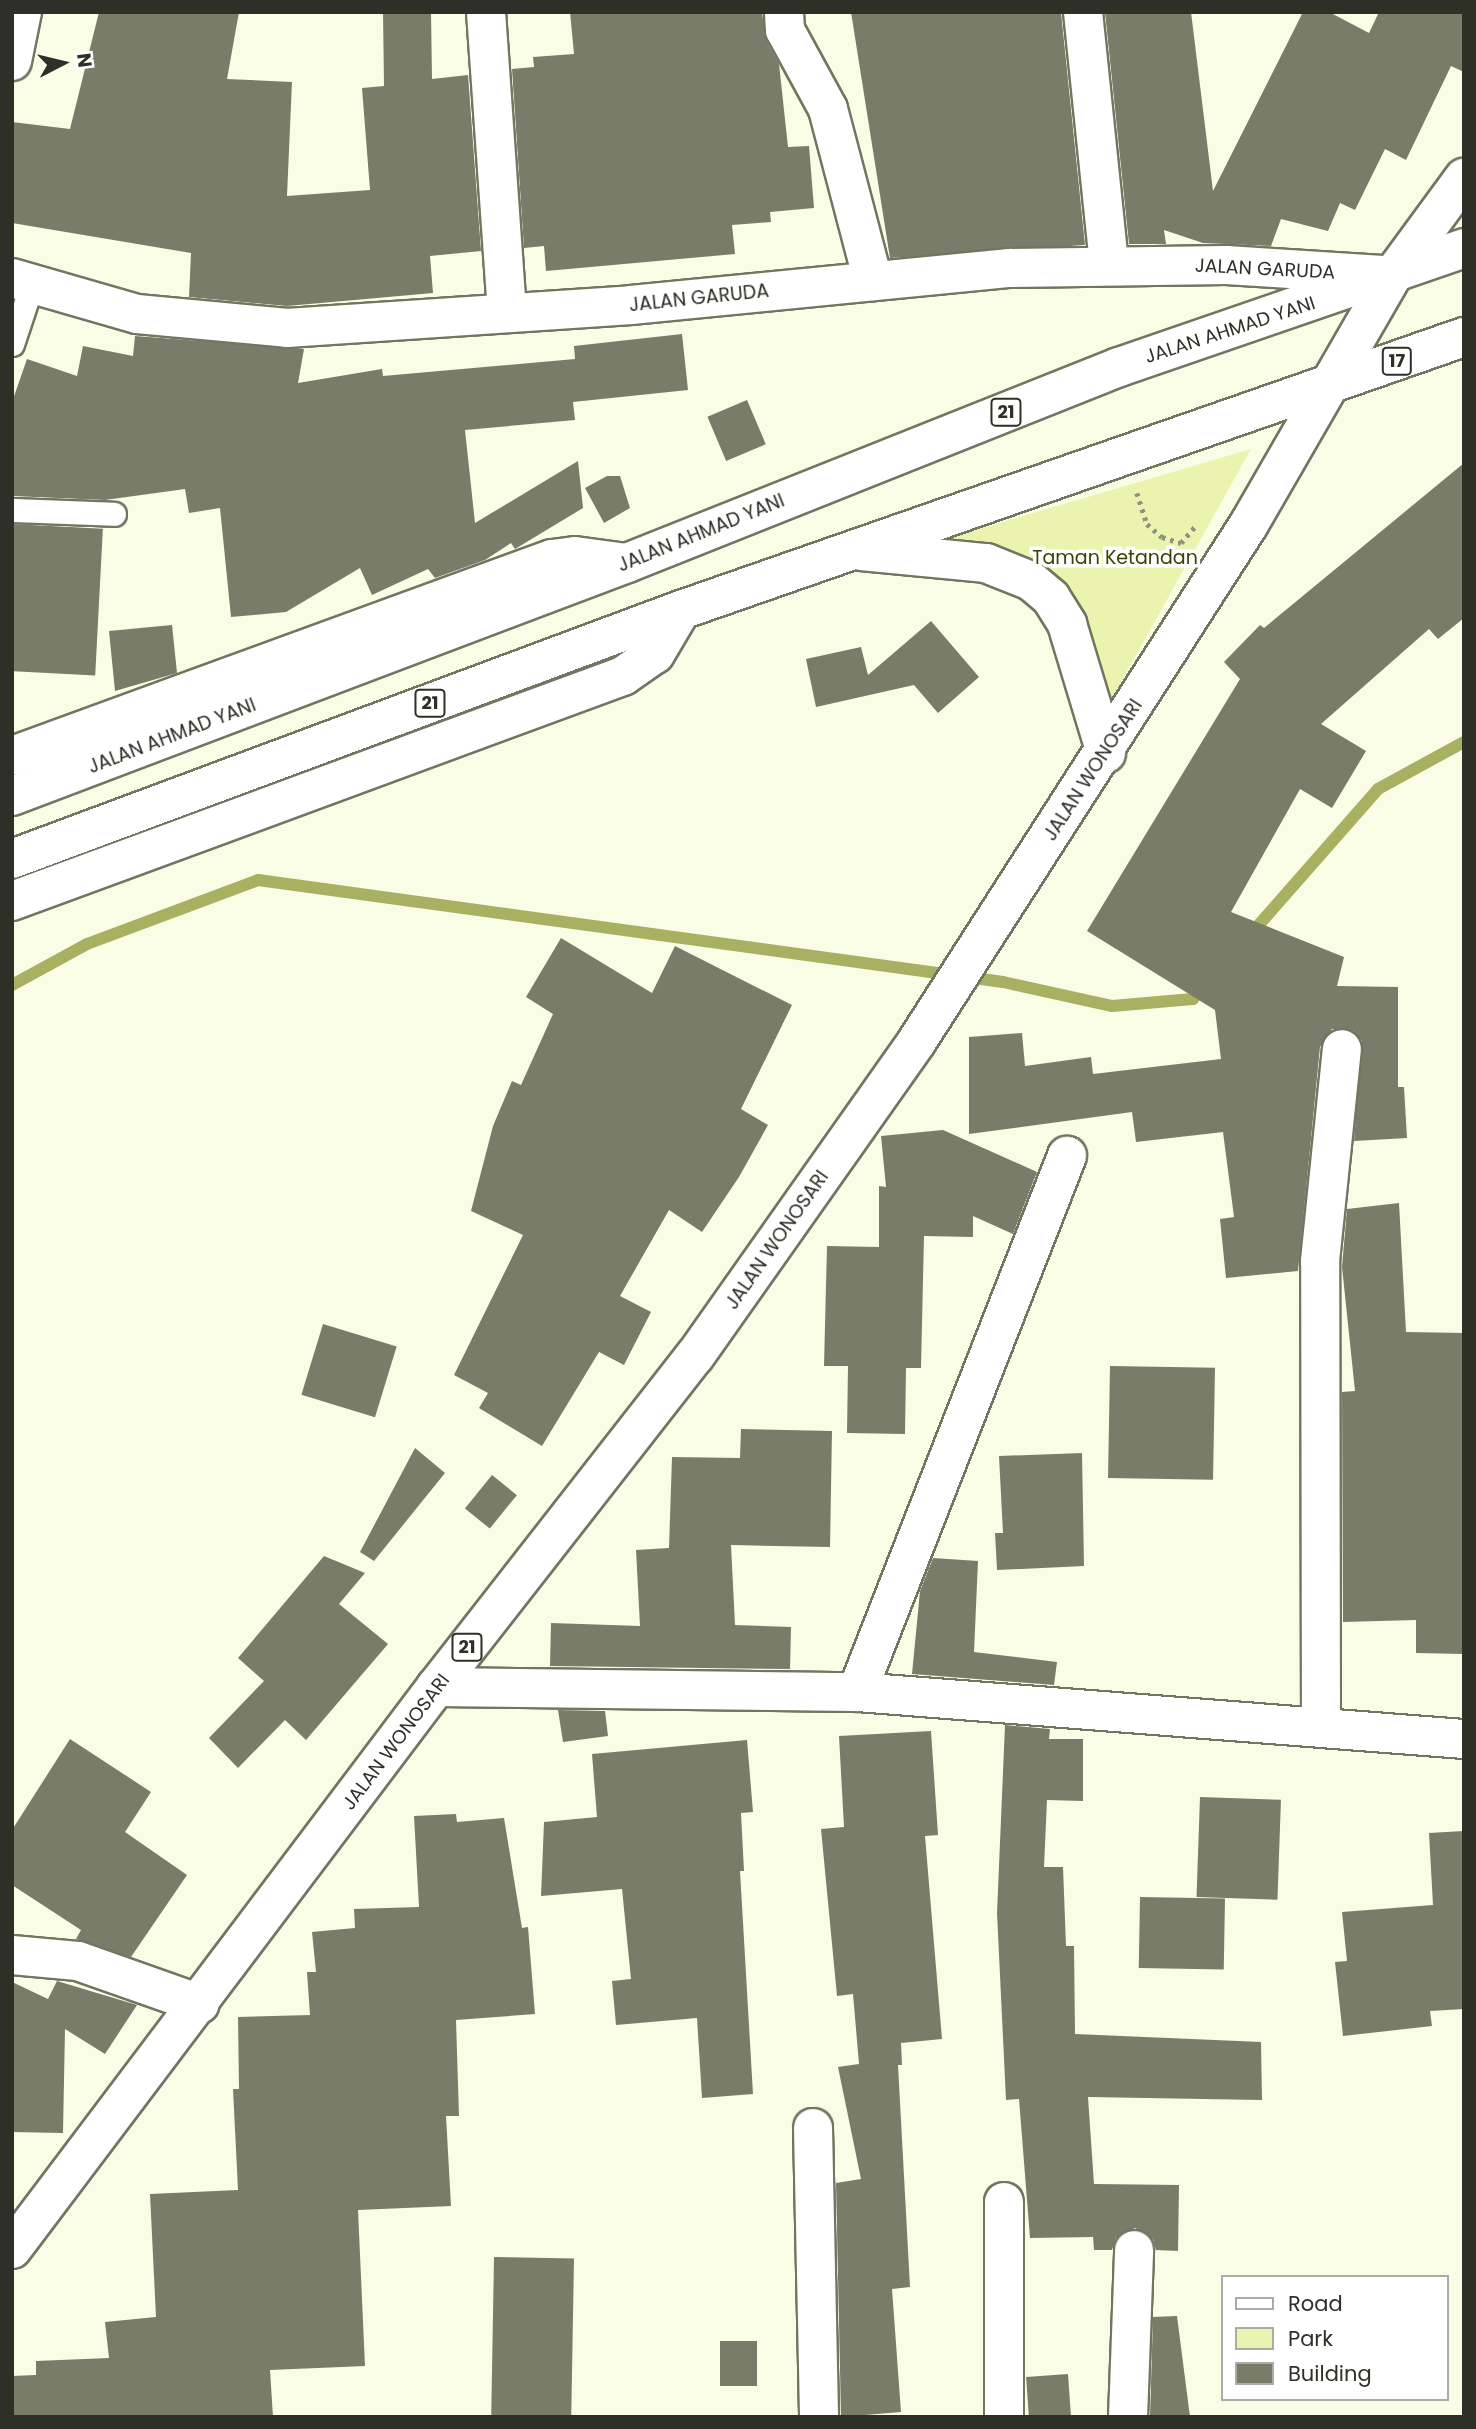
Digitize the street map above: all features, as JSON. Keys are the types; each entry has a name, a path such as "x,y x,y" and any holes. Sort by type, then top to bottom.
{"main road":[{"path":"12,61 22,12"},
{"path":"486,12 507,313"},
{"path":"784,12 785,30 828,109 873,281"},
{"path":"1083,12 1109,263"},
{"name":"JALAN WONOSARI","path":"12,2249 200,2004 436,1687 695,1356 917,1041 1014,888 1106,753 1392,276 1464,178"},
{"name":"JALAN AHMAD YANI","path":"12,796 627,563 1119,367 1392,276 1464,248"},
{"name":"JALAN GARUDA","path":"22,281 137,314 232,327 341,326 1109,263 1392,276"},
{"name":"17","path":"1329,385 1464,337"},
{"name":"21","path":"12,859 681,610 1329,385"},
{"name":"21","path":"849,550 986,563 1031,582 1051,598 1067,624 1106,753"},
{"path":"12,756 552,559 575,556 627,563"},
{"path":"12,901 623,676 655,654 681,610"},
{"path":"1321,1728 1320,1261 1342,1049"},
{"path":"857,1692 1067,1156"},
{"path":"436,1687 857,1692 1464,1739"},
{"path":"12,1955 78,1961 200,2004"},
{"path":"813,2128 819,2417"},
{"path":"1004,2202 1004,2417"},
{"path":"1128,2417 1134,2250"}],"lane":[{"path":"12,344 22,281"},
{"path":"12,510 114,514"}],"green space":[{"name":"Taman Ketandan","path":"1251,449 1111,700 1077,624 996,555 945,539"}],"building":[{"path":"99,12 239,12 227,79 292,82 287,196 370,190 362,88 384,86 383,12 431,12 432,79 468,75 481,251 430,256 433,293 287,306 189,297 191,253 12,223 12,122 70,129"},
{"path":"570,12 762,12 766,40 779,64 788,147 809,146 814,208 770,212 771,222 732,225 735,254 546,271 544,246 524,248 512,69 534,67 533,57 574,54"},
{"path":"851,12 1061,12 1085,245 890,258"},
{"path":"1105,12 1191,12 1213,191 1303,12 1329,12 1369,33 1379,12 1464,12 1464,72 1451,66 1406,160 1385,149 1355,210 1340,203 1328,231 1281,219 1271,246 1203,243 1164,230 1166,244 1129,244"},
{"path":"682,334 688,390 573,402 575,420 465,430 475,523 578,461 583,508 515,549 511,543 485,560 435,578 428,569 372,595 360,568 286,612 231,617 220,508 189,513 185,489 105,500 12,496 12,402 27,359 77,376 83,346 133,356 135,336 304,349 298,383 382,369 383,376 575,359 574,346"},
{"path":"747,400 766,444 726,461 707,417"},
{"path":"1464,463 1464,618 1438,639 1429,629 1321,724 1366,751 1332,808 1300,789 1231,912 1344,957 1337,986 1398,987 1398,1087 1404,1087 1407,1138 1354,1141 1362,1041 1354,1031 1332,1029 1320,1047 1298,1271 1226,1278 1220,1219 1234,1217 1223,1132 1136,1142 1132,1112 969,1134 969,1037 1022,1033 1025,1066 1091,1057 1093,1074 1221,1059 1215,1010 1087,931 1240,679 1224,662 1260,625 1264,628"},
{"path":"607,476 620,476 630,508 604,523 585,488"},
{"path":"12,524 103,529 95,676 12,671"},
{"path":"931,621 979,677 938,713 914,685 816,707 806,659 861,647 868,675"},
{"path":"172,625 177,673 115,691 109,631"},
{"path":"561,938 652,993 675,946 792,1005 741,1109 768,1125 739,1177 702,1232 669,1210 620,1296 651,1312 624,1365 599,1352 542,1446 479,1408 488,1393 454,1375 523,1235 471,1211 493,1126 512,1081 521,1085 553,1014 526,997"},
{"path":"943,1130 1037,1172 1013,1234 973,1216 973,1237 924,1236 921,1368 906,1368 905,1434 847,1433 848,1366 824,1366 827,1246 879,1247 879,1186 886,1187 881,1136"},
{"path":"1399,1203 1406,1332 1464,1333 1464,1654 1416,1653 1416,1620 1343,1622 1342,1392 1355,1391 1342,1267 1347,1209"},
{"path":"323,1324 397,1347 375,1417 301,1395"},
{"path":"1110,1366 1215,1368 1213,1480 1108,1478"},
{"path":"741,1429 832,1431 830,1547 731,1545 735,1625 791,1627 790,1669 550,1666 551,1623 640,1626 636,1550 669,1548 672,1457 740,1458"},
{"path":"415,1448 445,1473 374,1561 360,1552"},
{"path":"1082,1453 1084,1566 997,1570 995,1533 1003,1533 999,1456"},
{"path":"492,1475 517,1495 490,1529 465,1508"},
{"path":"324,1556 365,1573 339,1604 388,1644 306,1740 285,1720 238,1768 209,1738 264,1681 238,1658"},
{"path":"933,1558 978,1561 974,1652 1057,1662 1054,1685 912,1674 920,1591"},
{"path":"558,1710 605,1711 608,1736 563,1742"},
{"path":"1005,1725 1050,1729 1049,1739 1083,1739 1083,1801 1047,1800 1044,1867 1063,1867 1066,1946 1074,1946 1075,2034 1261,2042 1262,2100 1088,2097 1094,2184 1179,2185 1178,2251 1156,2250 1153,2239 1135,2228 1116,2238 1112,2250 1094,2250 1093,2237 1030,2238 1019,2099 1006,2100 997,1913"},
{"path":"931,1731 938,1835 925,1836 942,2039 901,2043 902,2065 898,2065 910,2287 892,2289 901,2412 841,2417 836,2183 861,2179 838,2067 859,2064 853,1994 837,1996 821,1829 844,1827 839,1736"},
{"path":"70,1739 151,1792 125,1832 187,1875 131,1957 76,1939 81,1930 12,1885 12,1830"},
{"path":"747,1740 753,1812 741,1813 744,1871 740,1871 753,2094 702,2098 697,2018 616,2025 612,1981 631,1979 622,1889 541,1896 544,1822 597,1817 592,1754"},
{"path":"1200,1797 1281,1800 1277,1900 1197,1897"},
{"path":"456,1814 457,1822 504,1818 522,1928 528,1927 535,2014 456,2020 459,2116 446,2116 451,2206 358,2210 365,2366 270,2370 273,2417 12,2417 12,2376 36,2375 36,2361 109,2358 105,2322 156,2317 150,2194 238,2190 233,2089 239,2089 238,2017 310,2015 307,1972 316,1972 312,1932 355,1928 354,1909 419,1907 414,1816"},
{"path":"1464,1831 1464,2009 1430,2011 1432,2026 1343,2036 1335,1962 1347,1961 1342,1912 1433,1905 1429,1833"},
{"path":"1140,1897 1225,1898 1224,1969 1139,1968"},
{"path":"57,1981 137,2005 105,2054 65,2029 63,2133 12,2132 12,1982 48,1999"},
{"path":"494,2257 574,2258 571,2417 491,2417"},
{"path":"1177,2316 1190,2417 1150,2417 1153,2317"},
{"path":"720,2341 757,2341 757,2386 720,2386"},
{"path":"1068,2374 1071,2417 1029,2417 1026,2377"}],"waterway":[{"path":"1249,936 1378,789 1464,742"},
{"path":"12,985 87,944 258,880 1003,982 1112,1006 1193,999 1204,986"}]}
